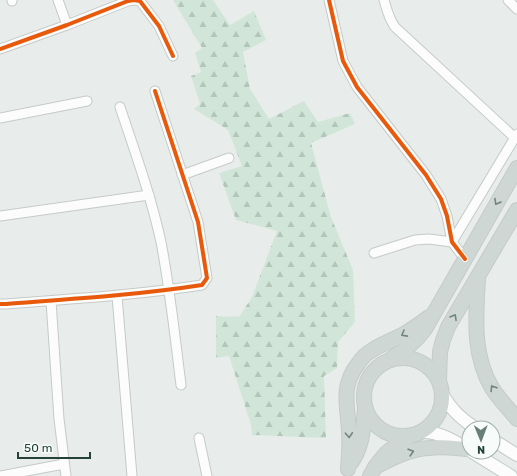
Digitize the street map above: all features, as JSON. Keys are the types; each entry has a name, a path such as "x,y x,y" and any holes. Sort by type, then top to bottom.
{"main road":[{"path":"461,445 441,435 429,432 399,436 382,430 370,419 365,408 363,398 364,388 374,370 404,350 420,337 517,168"},
{"path":"373,471 381,458 391,448 427,428 437,416 442,401 440,387 440,352 448,327 517,210"},
{"path":"478,277 476,326 481,363 492,387 517,419"},
{"path":"346,472 350,439 346,388 354,369 372,350 404,334 436,311"},
{"path":"391,359 412,359 425,364 431,369 448,404 465,420"},
{"path":"346,472 360,445 365,408"},
{"path":"501,445 517,455"},
{"path":"373,471 392,458 420,449 436,447 461,449"},
{"path":"485,460 511,476"}],"street":[{"path":"58,0 67,25"},
{"path":"0,49 128,1 137,0 140,1 159,26 173,56"},
{"path":"328,0 345,66 357,88 426,175 441,199 447,216 452,242 465,258"},
{"path":"384,0 391,22 395,27 516,136 452,242"},
{"path":"508,0 517,9"},
{"path":"0,304 117,296 202,285 207,278 198,222 155,91"},
{"path":"0,118 87,101"},
{"path":"120,107 149,194 161,242 181,385"},
{"path":"182,175 228,158"},
{"path":"0,216 149,194"},
{"path":"374,253 415,240 428,239 452,242"},
{"path":"117,296 132,476"},
{"path":"51,301 59,419 66,476"},
{"path":"199,438 207,476"},
{"path":"0,476 64,464"}],"green space":[{"path":"173,0 213,0 230,25 254,11 266,40 243,52 250,89 269,119 304,101 318,122 350,113 355,124 311,143 331,217 353,270 355,322 338,342 337,368 324,376 326,438 252,435 251,425 229,356 216,358 216,316 239,317 252,297 277,231 236,220 219,173 242,166 228,130 194,109 200,104 191,76 201,72 195,53 202,48"}],"cycle path":[{"path":"0,49 134,0 140,1 159,26 173,56"},
{"path":"329,0 343,61 357,87 426,175 441,199 447,216 452,242 465,259"},
{"path":"0,304 129,294 202,285 207,278 198,222 155,91"}]}
